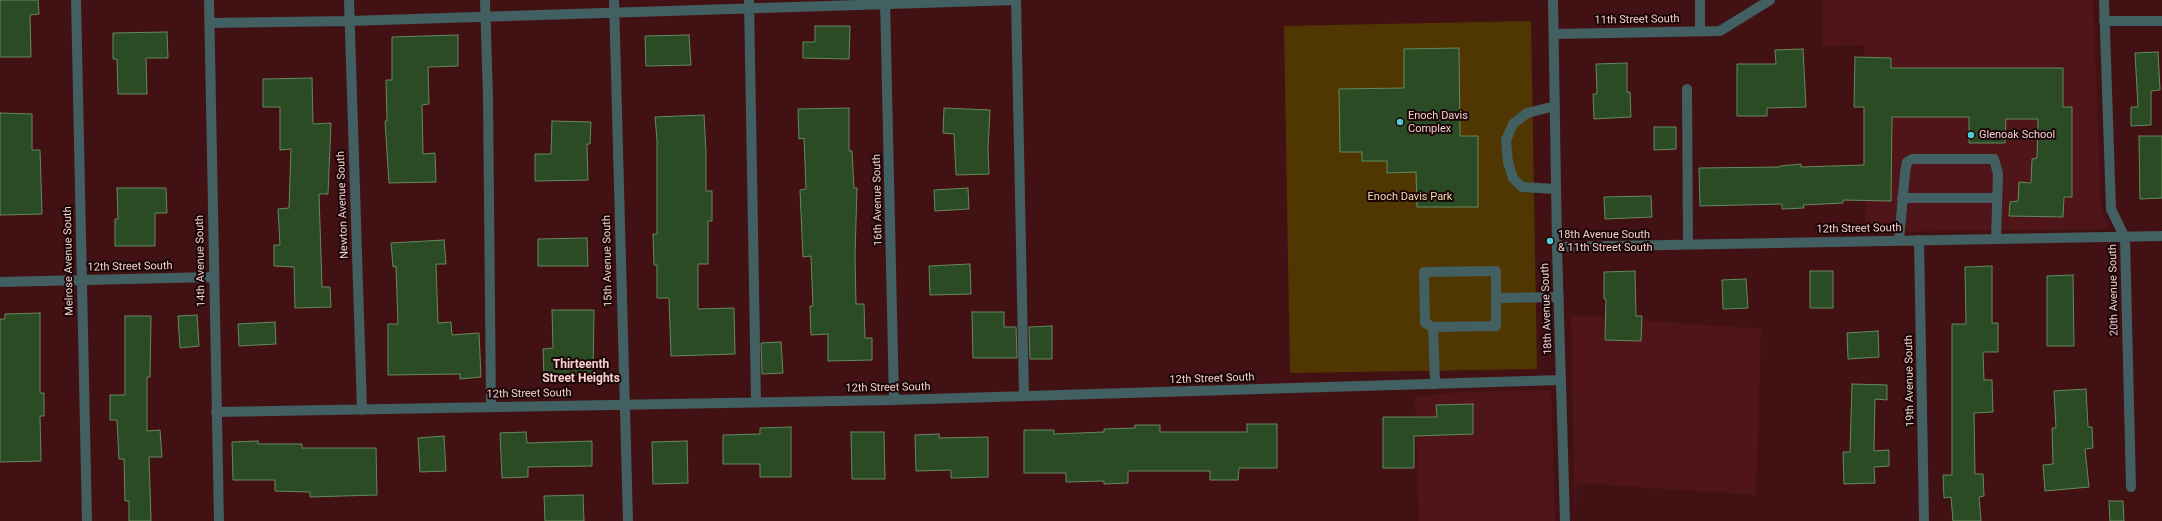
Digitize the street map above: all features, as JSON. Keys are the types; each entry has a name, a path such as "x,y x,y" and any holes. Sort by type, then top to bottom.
{"street":[{"name":"Melrose Avenue South","path":"76,0 87,521"},
{"name":"14th Avenue South","path":"209,0 219,521"},
{"name":"Newton Avenue South","path":"349,0 362,410"},
{"path":"485,0 489,122 491,406"},
{"name":"15th Avenue South","path":"614,0 628,521"},
{"path":"209,23 350,21 614,13 750,4 1016,0 1024,396"},
{"name":"18th Avenue South","path":"1553,0 1557,247 1565,521"},
{"path":"1700,0 1700,31"},
{"name":"11th Street South","path":"1554,34 1720,31 1770,0"},
{"name":"20th Avenue South","path":"2104,0 2111,209 2125,238 2131,487"},
{"name":"16th Avenue South","path":"885,2 894,400"},
{"path":"750,4 756,402"},
{"path":"2104,21 2162,21"},
{"path":"1687,89 1688,245"},
{"path":"1555,106 1527,113 1513,124 1506,140 1508,162 1513,178 1522,187 1556,189"},
{"path":"1899,240 1905,173 1908,162 1912,159 1994,159 1998,174 1996,239"},
{"path":"1902,198 1997,198"},
{"name":"12th Street South","path":"1557,247 1899,240 2125,238 2162,236"},
{"name":"19th Avenue South","path":"1919,240 1924,521"},
{"path":"1496,271 1496,298 1496,326 1432,327 1425,323 1424,272 1496,271"},
{"name":"12th Street South","path":"0,282 214,277"},
{"path":"1496,298 1559,297"},
{"path":"1432,327 1435,384"},
{"name":"12th Street South","path":"216,412 894,400 1561,380"}],"shaded area":[{"path":"1822,0 2093,0 2101,210 2109,229 1865,232 1864,45 1823,46"},
{"path":"1571,315 1761,329 1756,495 1577,483 1575,521"},
{"path":"1551,390 1555,521 1419,521 1415,397 1459,392"}],"green space":[{"name":"Enoch Davis Park","path":"1531,21 1537,369 1290,373 1284,26"}],"building":[{"path":"0,0 38,0 39,14 30,15 31,57 0,57"},
{"path":"815,26 850,26 849,59 803,58 803,42 815,42"},
{"path":"167,32 168,58 146,58 147,94 118,94 117,59 113,59 113,33"},
{"path":"458,35 458,66 428,67 429,104 422,105 423,154 435,153 436,182 389,183 385,121 387,121 386,80 392,80 392,37"},
{"path":"689,35 691,65 646,66 645,36"},
{"name":"Enoch Davis Complex","path":"1459,48 1460,136 1478,136 1478,207 1417,207 1416,172 1387,173 1387,161 1362,161 1362,152 1340,152 1339,89 1404,88 1404,49"},
{"path":"1803,49 1806,107 1767,108 1767,116 1737,116 1737,64 1776,64 1775,50"},
{"path":"2158,52 2160,90 2151,91 2151,125 2131,126 2131,107 2138,107 2135,53"},
{"path":"1855,57 1891,58 1891,68 2063,68 2063,107 2072,107 2072,197 2064,197 2063,217 2009,216 2010,202 2018,201 2019,182 2031,183 2032,159 2037,158 2038,119 2006,119 2005,143 1969,143 1969,117 1892,117 1891,201 1843,200 1843,203 1803,205 1804,208 1782,209 1782,204 1700,206 1699,168 1780,167 1801,164 1801,167 1864,165 1864,107 1854,107"},
{"path":"1627,63 1627,92 1630,92 1631,117 1594,119 1593,94 1597,94 1596,64"},
{"path":"312,78 313,124 331,123 328,194 319,194 322,287 330,287 331,307 295,308 294,267 274,266 274,245 280,245 278,209 289,208 291,149 280,150 280,107 263,107 263,79"},
{"path":"849,108 849,151 852,151 854,188 857,188 855,256 856,304 864,304 865,338 872,338 872,360 828,361 828,334 811,335 810,306 813,306 811,256 803,257 800,190 806,189 804,138 799,139 798,109"},
{"path":"944,108 990,110 988,149 989,174 956,175 954,134 943,133"},
{"path":"0,113 32,114 32,150 40,150 42,214 0,215"},
{"path":"704,115 706,191 712,191 712,221 708,221 708,264 698,264 698,309 734,308 735,354 671,356 669,298 657,298 657,265 654,265 653,234 657,234 657,140 655,117"},
{"path":"552,121 591,122 590,144 587,144 588,180 535,181 535,154 551,154"},
{"path":"1654,127 1676,127 1676,149 1654,150"},
{"path":"2139,136 2162,136 2162,198 2140,199"},
{"path":"117,188 166,188 167,213 155,213 155,246 115,246 115,219 118,219"},
{"path":"968,188 969,209 935,211 934,190"},
{"path":"1651,196 1652,217 1605,219 1604,197"},
{"path":"587,238 588,266 538,266 538,239"},
{"path":"444,240 446,264 436,264 438,323 451,322 452,335 479,333 481,377 460,379 460,374 388,375 388,324 398,324 396,266 393,267 391,243"},
{"path":"970,264 971,294 930,295 929,266"},
{"path":"1992,266 1992,323 1998,323 1998,352 1983,352 1984,380 1992,380 1993,412 1974,413 1975,474 1983,474 1984,496 1979,497 1981,521 1953,521 1951,497 1944,498 1943,475 1952,475 1952,324 1966,324 1965,267"},
{"path":"1635,271 1636,316 1642,316 1641,341 1605,340 1606,299 1604,299 1604,272"},
{"path":"1810,271 1833,271 1833,308 1810,308"},
{"path":"2073,275 2074,346 2047,346 2047,276"},
{"path":"1746,279 1748,308 1723,309 1722,280"},
{"path":"552,310 594,310 593,375 544,376 543,349 553,348"},
{"path":"972,312 1004,312 1004,327 1016,327 1017,358 973,358"},
{"path":"40,313 40,393 44,393 44,416 40,416 41,461 0,462 0,319 5,319 5,314"},
{"path":"197,315 199,346 180,348 178,316"},
{"path":"125,316 151,316 150,377 147,377 147,431 160,430 162,457 149,457 151,521 129,521 129,501 125,501 124,459 119,459 117,420 110,420 110,395 125,395"},
{"path":"275,322 276,344 239,346 238,324"},
{"path":"1052,326 1052,359 1030,359 1029,327"},
{"path":"1878,331 1879,357 1848,359 1847,333"},
{"path":"781,342 783,373 762,374 761,343"},
{"path":"1852,384 1887,385 1887,400 1875,399 1874,451 1889,450 1889,466 1874,467 1875,483 1844,484 1843,452 1850,452"},
{"path":"2086,389 2088,427 2092,427 2093,448 2085,449 2089,487 2045,491 2043,465 2053,464 2052,428 2056,428 2054,391"},
{"path":"1473,404 1473,434 1414,436 1414,468 1383,468 1383,417 1437,417 1436,405"},
{"path":"1247,424 1277,424 1277,468 1239,468 1238,480 1210,480 1210,471 1128,471 1128,483 1104,484 1104,481 1066,482 1066,473 1024,473 1024,430 1054,430 1054,434 1104,432 1104,429 1135,428 1135,425 1160,425 1160,432 1247,432"},
{"path":"791,427 791,477 760,477 760,464 723,464 723,435 760,434 760,428"},
{"path":"526,432 527,443 592,441 592,466 528,467 528,477 502,478 500,433"},
{"path":"851,432 884,432 885,479 852,479"},
{"path":"939,434 939,438 988,437 988,477 951,478 951,470 916,471 915,435"},
{"path":"444,436 446,471 420,472 418,438"},
{"path":"258,441 258,444 302,444 302,448 376,448 377,495 310,497 310,492 275,491 275,480 233,480 232,442"},
{"path":"687,441 688,483 653,484 652,442"},
{"path":"583,495 584,521 545,521 544,496"},
{"path":"2109,501 2123,501 2124,521 2110,521"}],"place":[{"name":"Enoch Davis Complex","path":"1400,122"},
{"name":"Glenoak School","path":"1971,135"},
{"name":"18th Avenue South & 11th Street South","path":"1550,241"}],"district":[{"name":"Thirteenth Street Heights","path":"581,372"}]}
